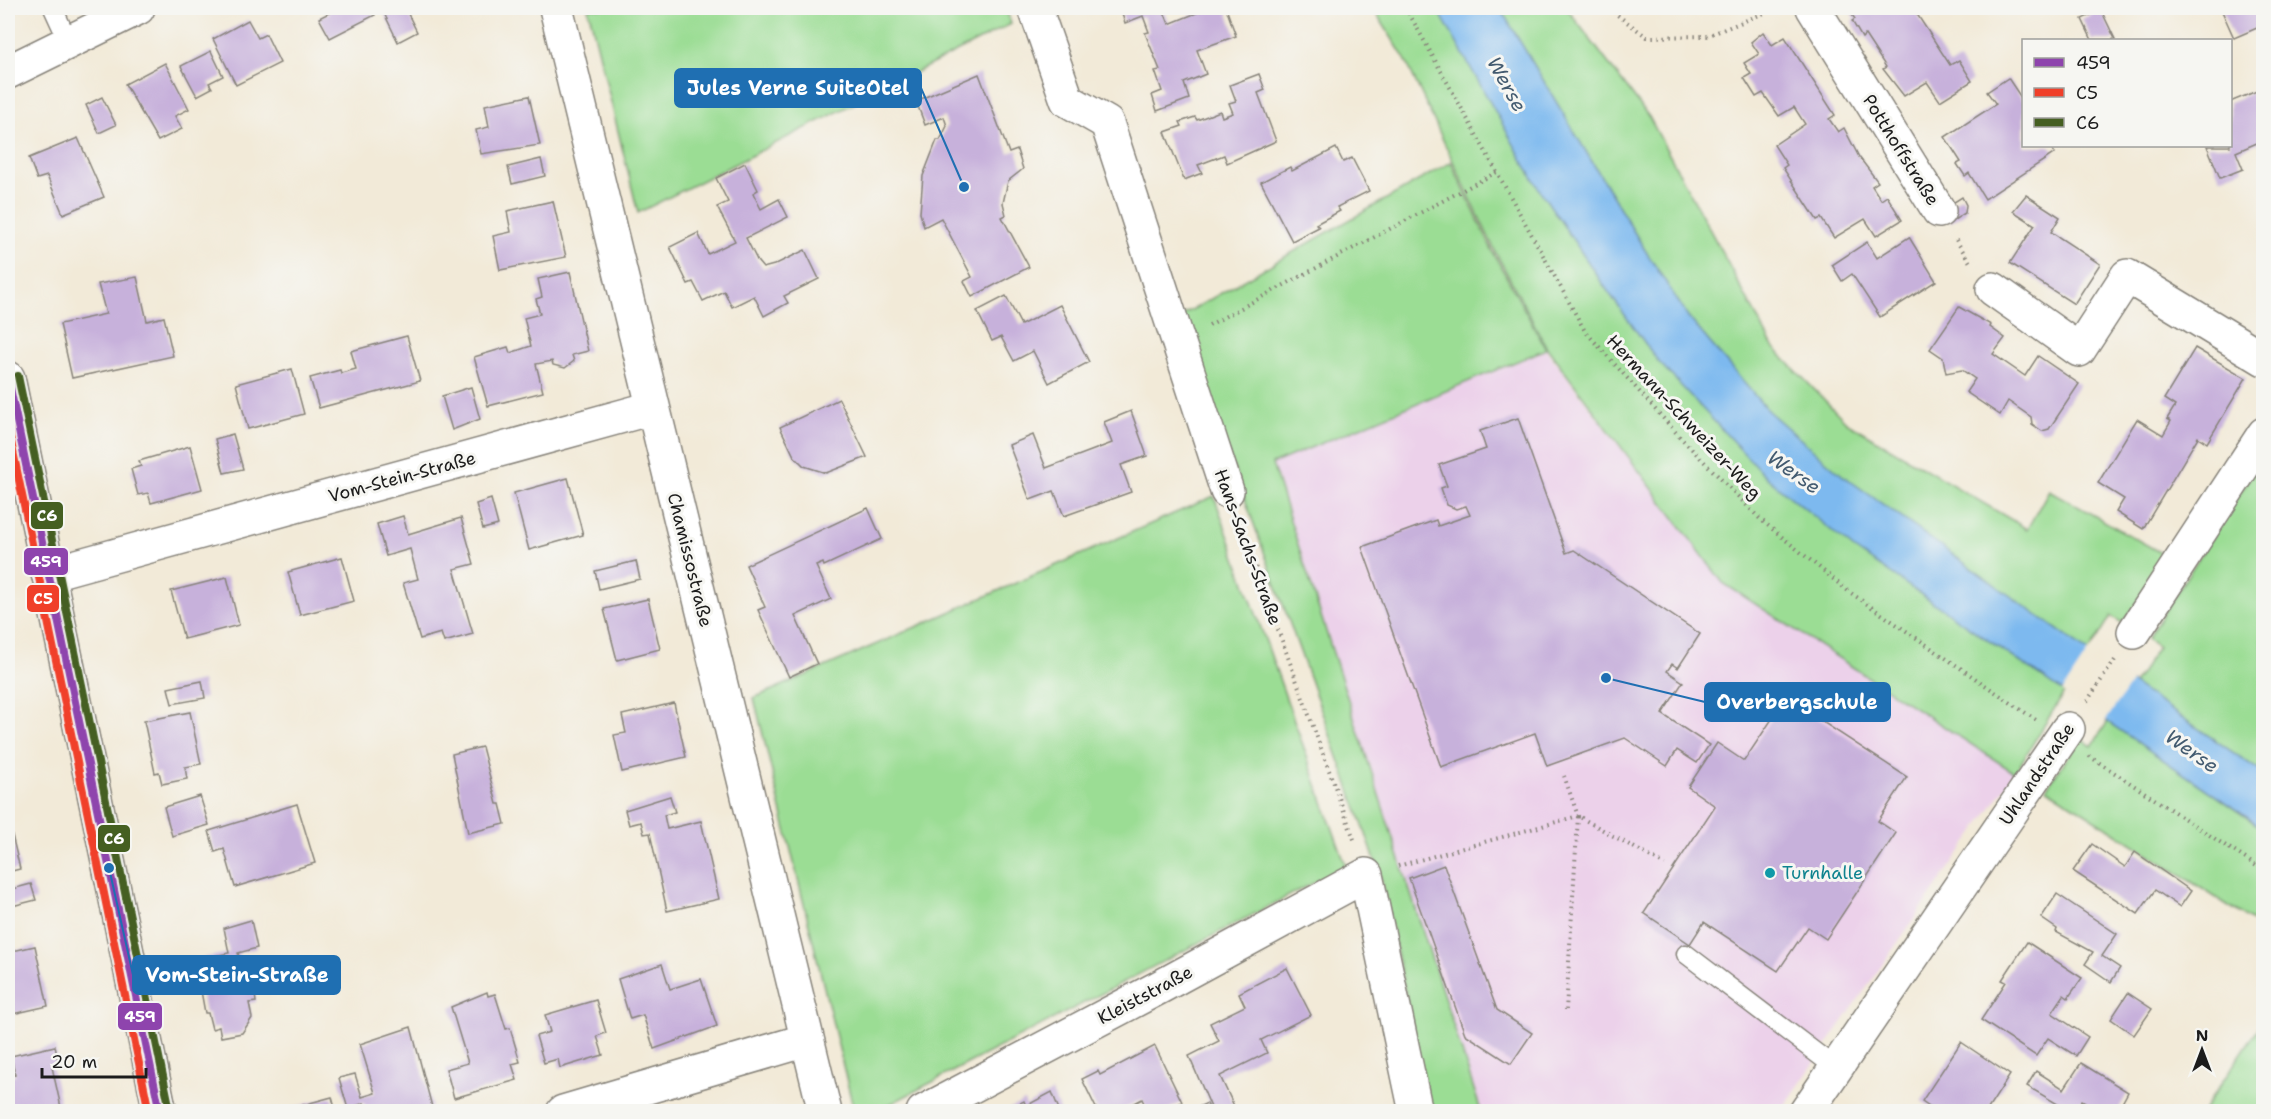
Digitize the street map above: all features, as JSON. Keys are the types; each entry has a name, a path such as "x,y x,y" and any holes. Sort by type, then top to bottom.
{"street":[{"path":"8,72 138,8"},
{"name":"Chamissostraße","path":"556,8 825,1112"},
{"name":"Hans-Sachs-Straße","path":"1035,8 1067,100 1107,123 1227,491"},
{"name":"Potthoffstraße","path":"1813,8 1939,211"},
{"path":"1993,289 2079,350 2127,276 2264,359"},
{"path":"8,378 160,1112"},
{"name":"Vom-Stein-Straße","path":"48,574 652,408"},
{"path":"2134,632 2264,434"},
{"name":"Uhlandstraße","path":"1806,1112 2065,733"},
{"path":"1366,875 1416,1112"},
{"name":"Kleiststraße","path":"923,1112 1366,875"},
{"path":"563,1112 807,1040"}],"lane":[{"path":"53,8 69,43"},
{"path":"1686,954 1836,1068"}],"path":[{"name":"Hermann-Schweizer-Weg","path":"1406,8 1585,331 1680,437 1760,519 1848,591 2065,733 2264,872"},
{"path":"1608,8 1647,37 1707,36 1772,8"},
{"path":"1177,342 1497,172"},
{"name":"Potthoffstraße","path":"1939,211 1972,265 1993,289"},
{"name":"Hans-Sachs-Straße","path":"1227,491 1366,875"},
{"name":"Uhlandstraße","path":"2065,733 2134,632"},
{"path":"1564,776 1578,816 1566,1010"},
{"path":"1366,875 1578,816 1665,865"}],"shaded area":[{"path":"1546,350 1723,583 2015,773 1781,1111 1482,1111 1273,464"}],"green space":[{"path":"588,8 1006,8 1011,24 638,213"},
{"path":"1373,8 1570,8 1568,10 1649,117 1773,347 1846,422 2027,529 2049,490 2170,558 2122,623 2111,616 2015,773 1723,583 1547,348 1496,253 1405,59"},
{"path":"1451,162 1494,254 1546,349 1272,464 1481,1111 1430,1111 1382,882 1179,317"},
{"path":"2263,457 2263,773 2133,684 2158,647 2147,639"},
{"path":"1214,496 1346,866 877,1111 854,1111 754,698"},
{"path":"2108,721 2263,829 2263,928 2046,788 2081,739 2092,746"},
{"path":"2263,1021 2263,1111 2203,1111"}],"water":[{"name":"Werse","path":"1437,8 1500,8 1645,250 1689,318 1768,411 1842,475 2133,684 2263,773 2263,828 1853,548 1767,478 1657,360 1602,283 1539,189"}],"pier":[{"path":"2090,649 2133,680 2105,722 2062,692"}],"building":[{"path":"326,8 371,8 375,15 330,38 319,18 329,13"},
{"path":"405,8 417,32 398,42 382,9"},
{"path":"1120,8 1153,8 1154,12 1163,9 1169,24 1209,8 1226,8 1236,36 1197,50 1206,74 1184,83 1189,99 1157,111 1152,95 1162,91 1155,71 1160,70 1145,33 1149,32 1143,16 1125,23"},
{"path":"1847,8 1913,8 1950,65 1959,60 1972,81 1940,101 1927,82 1904,96 1883,69 1886,67 1865,35 1862,38 1852,21 1855,19"},
{"path":"2264,8 2264,25 2234,38 2221,9"},
{"path":"2101,10 2115,39 2092,39 2082,19"},
{"path":"248,20 258,38 266,34 280,63 236,85 213,39"},
{"path":"1763,32 1772,45 1785,37 1835,115 1829,119 1838,132 1844,128 1859,157 1878,182 1872,186 1881,200 1887,196 1902,220 1876,236 1865,219 1834,238 1821,218 1817,220 1783,168 1787,165 1774,145 1805,124 1794,107 1779,116 1763,93 1756,97 1744,78 1751,74 1744,63 1759,54 1751,42"},
{"path":"211,51 223,76 209,83 212,88 197,96 181,66"},
{"path":"165,63 189,109 175,116 182,129 158,141 125,84"},
{"path":"979,74 1009,153 1017,150 1023,169 1008,181 1003,203 1006,215 1002,217 1029,267 972,297 964,281 972,277 941,218 924,227 920,213 923,176 937,140 940,140 947,126 944,117 925,125 916,101"},
{"path":"1259,74 1265,90 1258,93 1276,141 1227,163 1224,155 1198,165 1202,173 1184,180 1165,132 1182,126 1180,122 1195,117 1197,120 1220,111 1222,117 1233,113 1229,103 1236,101 1230,85"},
{"path":"2008,78 2022,99 2022,147 2051,147 2055,153 1985,199 1969,173 1965,176 1957,164 1961,162 1945,137 1996,104 1987,92"},
{"path":"2264,88 2264,140 2236,152 2243,169 2220,178 2207,147 2232,147 2232,101"},
{"path":"529,96 540,145 481,154 476,130 489,127 485,105"},
{"path":"102,97 116,125 99,133 86,105"},
{"path":"78,138 104,197 63,214 47,176 37,179 29,158"},
{"path":"1336,148 1343,162 1352,158 1369,191 1337,207 1340,211 1316,224 1319,227 1292,241 1261,182 1290,167 1292,171"},
{"path":"541,159 545,176 512,184 508,167"},
{"path":"745,163 758,190 753,193 761,209 779,199 788,217 746,238 758,262 763,268 805,250 819,279 784,296 788,303 764,316 754,296 732,307 724,291 703,301 693,282 688,284 670,247 698,233 708,254 735,241 717,207 728,202 716,178"},
{"path":"2026,195 2060,217 2051,232 2100,264 2074,304 2010,263 2035,225 2013,211"},
{"path":"1962,197 1966,205 1965,213 1951,222 1943,209"},
{"path":"553,201 566,257 500,270 493,236 511,232 507,211"},
{"path":"1909,237 1936,281 1880,317 1852,274 1842,281 1832,265 1867,242 1877,258"},
{"path":"570,272 588,351 572,355 574,361 565,368 553,365 552,361 536,364 543,392 488,406 474,357 508,347 510,353 531,346 524,318 540,314 536,299 542,297 538,279"},
{"path":"137,277 147,321 164,317 173,356 72,378 60,324 106,314 98,284"},
{"path":"1006,296 1021,325 1060,305 1089,362 1049,383 1033,351 1014,361 1001,337 992,341 977,311"},
{"path":"1959,307 1991,325 1990,327 2005,338 1993,354 2025,376 2038,356 2079,384 2049,429 2042,431 2032,424 2031,417 2008,401 2000,415 1966,392 1975,379 1962,370 1946,373 1943,358 1930,349"},
{"path":"407,336 420,381 319,408 310,378 340,370 341,373 356,369 351,351"},
{"path":"2195,348 2246,378 2207,443 2198,437 2143,529 2116,512 2124,499 2098,483 2137,419 2163,435 2171,421 2167,419 2175,406 2164,399"},
{"path":"292,369 304,414 248,429 236,384"},
{"path":"471,387 480,419 452,430 442,396"},
{"path":"839,399 867,457 826,473 804,466 794,456 780,427"},
{"path":"1131,411 1147,456 1121,465 1131,492 1064,516 1054,491 1030,500 1009,445 1033,435 1046,468 1112,443 1104,422"},
{"path":"1518,418 1566,553 1574,550 1700,634 1678,668 1672,664 1667,671 1683,682 1662,714 1709,745 1697,763 1677,750 1667,766 1625,738 1547,766 1535,733 1441,767 1362,547 1436,520 1438,526 1470,515 1466,506 1456,509 1447,505 1441,488 1447,486 1439,465 1486,449 1480,431"},
{"path":"233,434 243,469 224,473 215,439"},
{"path":"190,446 202,489 151,503 148,493 138,495 131,469 141,466 139,461"},
{"path":"568,478 583,535 529,550 514,493"},
{"path":"491,499 498,525 483,529 476,504"},
{"path":"868,508 882,539 824,566 823,563 816,566 831,599 795,616 817,664 789,677 758,610 765,607 746,565"},
{"path":"403,516 408,534 461,518 474,564 454,569 473,634 444,642 441,633 420,639 403,583 418,579 410,549 386,556 377,524"},
{"path":"342,557 354,601 300,615 288,572"},
{"path":"636,561 640,579 599,589 595,571"},
{"path":"227,577 239,625 184,639 171,591"},
{"path":"648,599 660,649 617,660 604,609"},
{"path":"202,681 205,698 172,704 168,688"},
{"name":"Turnhalle","path":"1786,698 1907,777 1878,821 1896,833 1826,939 1808,927 1778,971 1704,922 1690,944 1644,913 1715,806 1688,787 1717,743 1744,761"},
{"path":"674,703 686,757 622,772 614,735 626,733 622,715"},
{"path":"190,712 201,764 185,767 187,779 162,784 159,772 155,773 144,721"},
{"path":"482,747 497,804 500,804 505,824 468,833 452,754"},
{"path":"200,796 209,825 172,836 164,807"},
{"path":"670,796 675,812 664,815 667,829 701,821 719,899 667,911 650,833 644,834 641,822 629,825 625,810"},
{"path":"297,804 315,863 235,887 224,849 215,852 209,831"},
{"path":"8,818 20,869 8,872"},
{"path":"2092,844 2125,867 2135,852 2191,891 2180,907 2155,890 2138,914 2073,871"},
{"path":"1444,865 1497,1010 1532,1033 1511,1064 1465,1034 1409,878"},
{"path":"31,884 36,900 8,907 8,890"},
{"path":"2057,894 2117,934 2102,956 2120,968 2111,982 2085,964 2093,952 2056,932 2057,929 2041,918"},
{"path":"251,920 257,948 238,953 244,980 253,979 256,1002 249,1003 252,1018 242,1033 221,1037 219,1027 212,1029 208,1013 205,1013 196,963 193,963 193,960 229,953 224,928"},
{"path":"2027,942 2082,978 2068,998 2064,995 2052,1013 2088,1037 2076,1056 2048,1038 2036,1056 1981,1020 2006,982 2002,980"},
{"path":"35,946 48,1006 8,1015 8,952"},
{"path":"662,964 670,989 701,979 717,1026 654,1049 643,1015 630,1019 618,979"},
{"path":"1287,968 1311,1015 1261,1040 1267,1053 1220,1076 1234,1106 1223,1112 1213,1112 1189,1056 1219,1041 1210,1023 1245,1006 1239,993"},
{"path":"487,992 488,996 495,994 506,1029 510,1028 520,1062 512,1064 517,1080 454,1098 446,1069 468,1063 451,1007"},
{"path":"2128,993 2152,1009 2134,1035 2111,1019"},
{"path":"596,1000 606,1033 597,1036 603,1055 560,1068 558,1059 544,1063 536,1036 550,1032 545,1015"},
{"path":"411,1027 432,1107 418,1112 367,1112 364,1103 348,1109 339,1078 355,1074 362,1097 375,1093 360,1044"},
{"path":"1961,1042 2010,1075 1986,1112 1938,1112 1922,1101"},
{"path":"55,1046 59,1065 52,1067 62,1112 10,1112 8,1076 15,1075 11,1056"},
{"path":"1155,1046 1182,1102 1163,1112 1148,1112 1142,1099 1118,1112 1098,1112 1082,1079 1098,1071 1100,1075"},
{"path":"2081,1063 2128,1092 2117,1112 2101,1112 2082,1100 2075,1112 2071,1112 2027,1086 2036,1071 2064,1089"},
{"path":"1052,1092 1060,1112 1003,1112 1024,1101 1026,1106"},
{"path":"332,1097 336,1112 280,1112 280,1111"},
{"path":"1207,1103 1210,1112 1193,1112 1192,1110"}],"transit line":[{"name":"C6","path":"18,376 170,1110"},
{"name":"459","path":"8,378 160,1112"},
{"name":"C5","path":"8,427 149,1112"}],"place":[{"name":"Jules Verne SuiteOtel","path":"964,187"},
{"name":"Overbergschule","path":"1606,678"},
{"name":"Vom-Stein-Straße","path":"109,868"},
{"name":"Turnhalle","path":"1770,873"}]}
